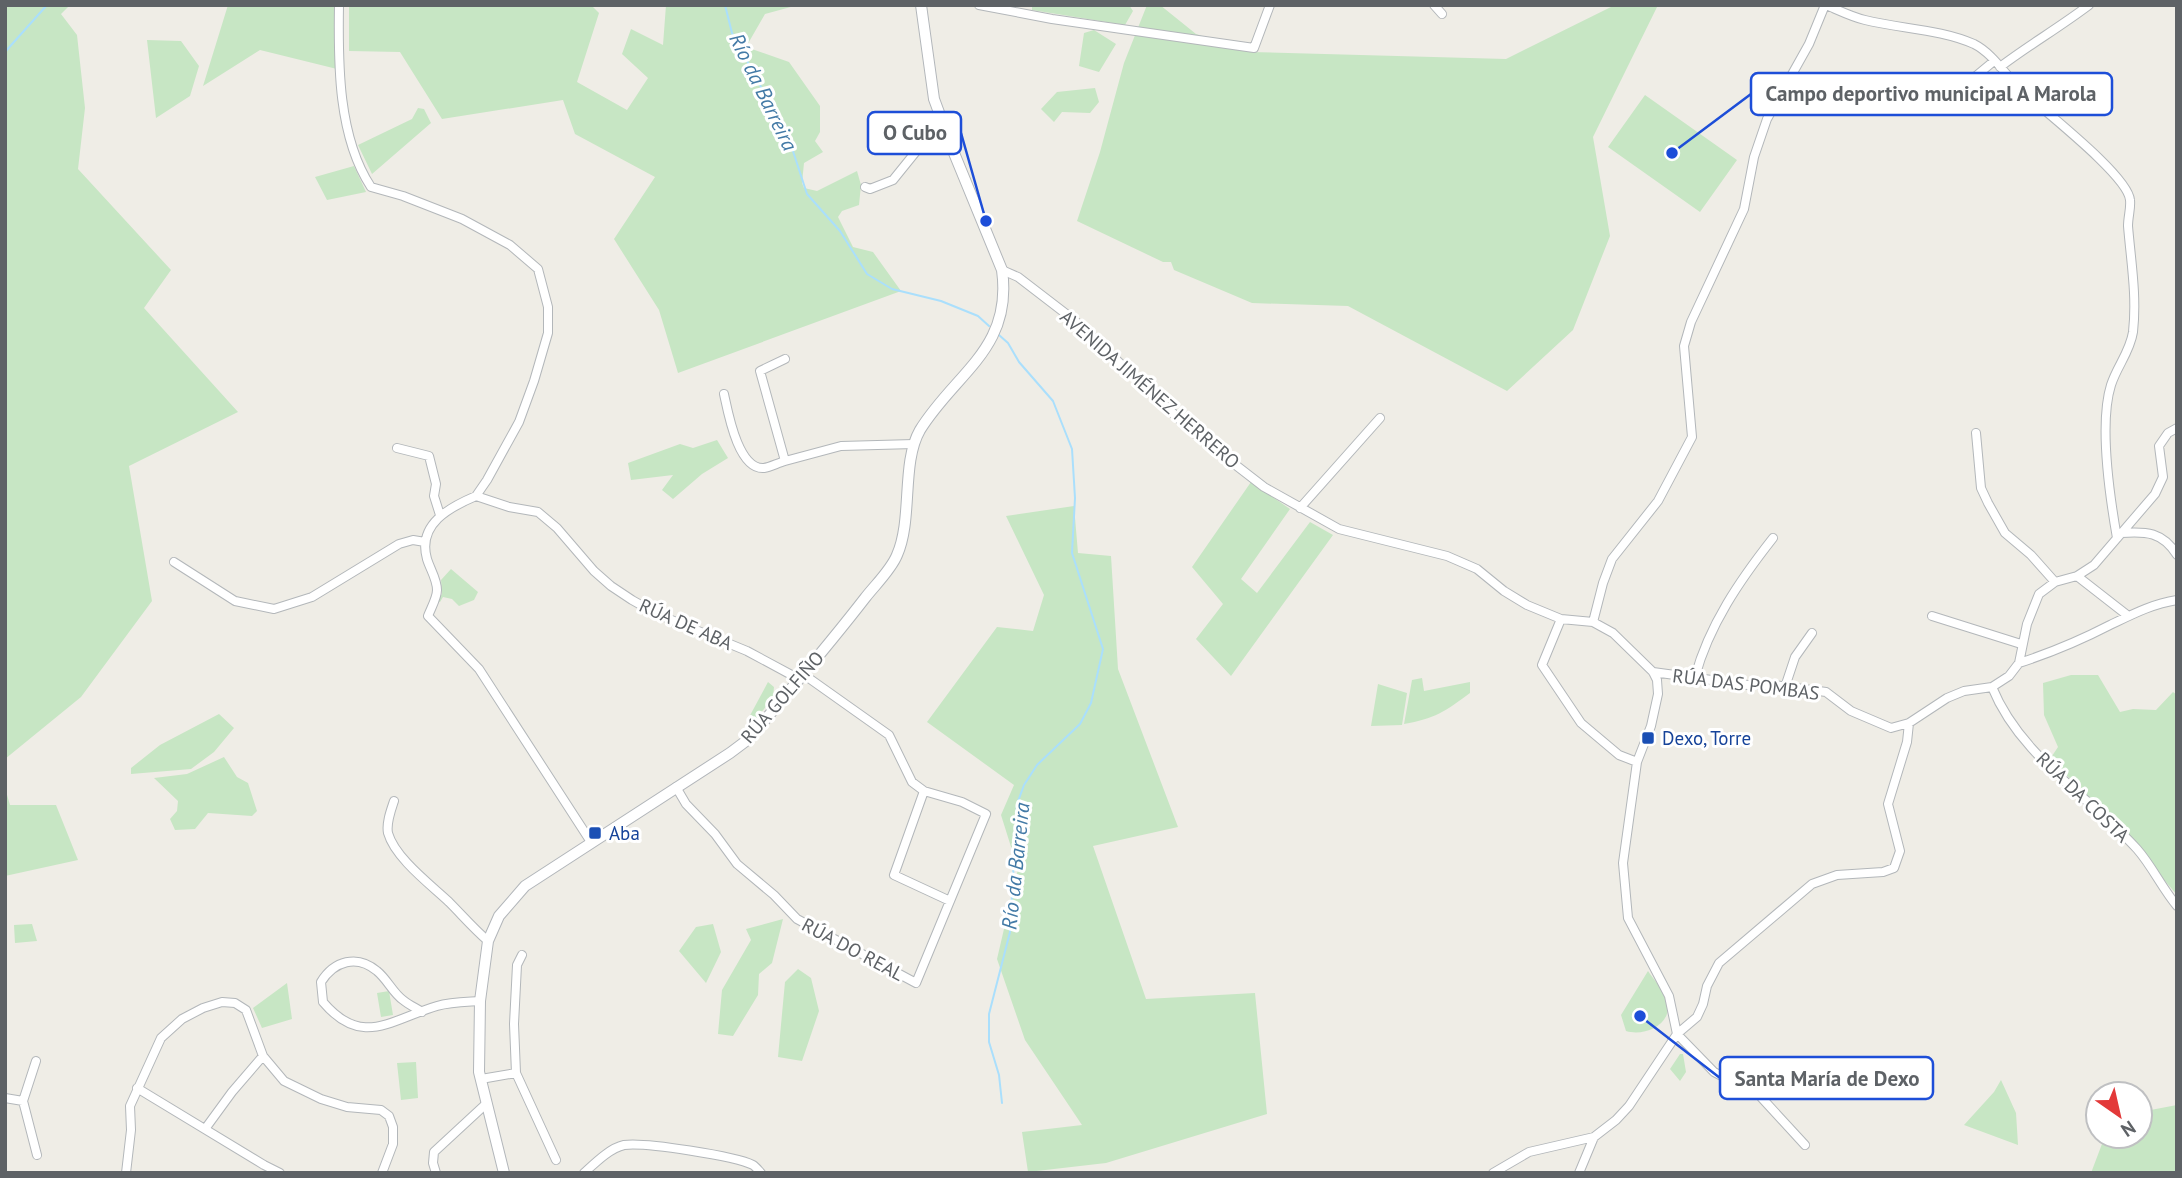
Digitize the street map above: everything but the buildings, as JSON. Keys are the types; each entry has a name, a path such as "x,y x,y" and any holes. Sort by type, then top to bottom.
{"main road":[{"path":"921,5 932,86 943,123 1002,270"},
{"name":"RÚA GOLFIÑO","path":"504,1173 481,1079 480,1001 488,941 499,916 516,894 750,738 897,556 904,525 914,444 921,430 976,363 994,336 1004,287 1002,270"}],"street":[{"path":"339,5 343,105 351,147 359,170 372,187 462,219 510,245 538,269 548,307 548,332 534,381 519,422 488,480 476,496 448,508 440,515 425,542 438,592 428,616 479,670 592,842"},
{"path":"979,5 1066,21 1254,48 1270,5"},
{"path":"1434,5 1443,14"},
{"path":"1956,110 1965,85 2062,25 2089,5"},
{"path":"1593,622 1612,559 1658,501 1692,437 1684,345 1691,322 1744,209 1754,158 1767,119 1828,6 1863,20 1947,35 1976,45 2121,183 2130,199 2127,215 2136,298 2134,323 2128,352 2110,386 2106,428 2110,495 2119,535"},
{"path":"865,187 870,189 893,180 934,128 943,123"},
{"name":"AVENIDA JIMÉNEZ HERRERO","path":"1002,270 1018,277 1074,320 1160,403 1264,487 1339,529 1447,556 1477,569 1527,606 1561,619 1593,622 1613,633 1653,672"},
{"path":"785,359 760,371 785,461"},
{"path":"724,394 730,423 746,458 755,467 763,468 841,446 914,444"},
{"path":"1300,508 1380,418"},
{"path":"1493,1173 1529,1152 1594,1137 1616,1120 1629,1106 1677,1034 1697,1017 1707,986 1719,963 1812,884 1837,875 1884,872 1894,868 1900,851 1888,804 1907,742 1909,723 1947,698 1964,691 1992,687 2009,676 2019,663 2021,645 2039,594 2055,582 2077,576 2094,565 2155,494 2163,477 2159,446 2168,433 2177,428"},
{"path":"1976,433 1981,488 1987,503 2005,533 2031,555 2055,582"},
{"path":"397,448 429,456 436,484 434,496 440,515"},
{"name":"RÚA DE ABA","path":"476,496 509,507 538,512 557,528 594,571 632,600 657,614 747,651 801,677 889,735 912,782 924,791"},
{"path":"2119,535 2148,531 2171,547 2177,555"},
{"path":"1695,677 1703,647 1747,571 1773,538"},
{"path":"174,562 235,601 274,609 313,597 398,544 413,540 425,542"},
{"path":"2077,576 2127,615"},
{"path":"2019,663 2068,645 2127,615 2156,604 2177,600"},
{"path":"1932,616 2021,645"},
{"path":"1561,619 1542,664 1581,723 1619,755 1637,762"},
{"path":"1785,687 1795,657 1812,634"},
{"path":"1653,672 1658,694 1651,726 1637,762 1623,863 1628,918 1669,996 1677,1034 1714,1072 1760,1096 1805,1145"},
{"name":"RÚA DAS POMBAS","path":"1653,672 1826,692 1851,711 1891,728 1909,723"},
{"name":"RÚA DA COSTA","path":"1992,687 2002,711 2038,757 2138,851 2177,906"},
{"name":"RÚA DO REAL","path":"676,788 686,804 715,834 737,864 775,895 797,919 916,982 986,814 962,802 924,791"},
{"path":"924,791 894,875 950,901"},
{"path":"394,801 388,833 397,848 426,883 488,941"},
{"path":"522,955 517,965 514,1024 516,1073 556,1160"},
{"path":"422,1012 401,1000 376,970 365,963 351,960 332,967 321,982 323,1002 343,1022 357,1027 372,1028 405,1018 422,1012 438,1006 480,1001"},
{"path":"126,1173 131,1130 130,1106 161,1038 182,1019 222,1002 235,1003 246,1010 263,1056 284,1081 321,1099 347,1107 381,1110 389,1116 393,1127 393,1144 382,1173"},
{"path":"405,1018 409,1004"},
{"path":"205,1129 263,1056"},
{"path":"36,1060 23,1101 37,1155"},
{"path":"481,1079 516,1073"},
{"path":"137,1088 281,1173"},
{"path":"5,1098 23,1101"},
{"path":"436,1173 434,1152 486,1104"},
{"path":"1579,1173 1594,1137"},
{"path":"584,1173 623,1145 658,1147 727,1158 755,1166 761,1173"}],"green space":[{"path":"5,5 70,5 61,14 77,35 85,108 78,169 171,270 144,308 238,412 129,466 152,601 81,697 5,759"},
{"path":"228,5 335,5 337,69 260,50 203,86"},
{"path":"349,5 591,5 599,13 577,82 627,110 648,78 622,54 631,29 663,45 666,5 798,5 765,14 746,47 789,62 820,106 820,132 815,141 823,152 804,163 804,188 817,191 857,171 861,185 859,205 842,211 838,217 853,247 873,252 901,291 678,373 659,310 614,239 655,177 575,134 563,100 442,119 400,52 349,51"},
{"path":"1032,5 1129,5 1133,11 1125,25 1032,10"},
{"path":"1147,5 1160,5 1196,34 1250,52 1506,59 1615,5 1658,5 1593,137 1610,236 1573,330 1507,391 1348,306 1252,303 1174,270 1171,262 1163,262 1077,221 1100,152 1124,63"},
{"path":"1094,30 1116,44 1099,72 1079,66 1084,33"},
{"path":"147,40 181,41 199,66 190,96 156,118"},
{"path":"1095,88 1099,102 1090,113 1062,112 1054,122 1041,109 1057,92"},
{"path":"1645,95 1737,160 1700,212 1608,147"},
{"path":"418,108 424,109 431,123 372,174 358,145 412,119"},
{"path":"354,166 366,192 327,200 315,177"},
{"path":"717,440 728,458 702,474 673,499 662,490 673,475 631,480 628,463 680,444 693,448"},
{"path":"1251,482 1290,509 1241,579 1257,593 1310,522 1333,535 1231,676 1196,639 1223,604 1192,567"},
{"path":"1074,506 1078,553 1111,556 1118,669 1178,827 1093,846 1146,999 1255,993 1267,1114 1106,1163 1028,1172 1022,1132 1082,1125 1025,1040 997,959 1018,869 1001,815 1014,785 927,722 997,627 1033,631 1044,595 1006,516"},
{"path":"451,569 478,592 474,600 459,606 452,599 443,597 440,602 437,601 442,594 441,580"},
{"path":"2071,675 2098,675 2120,712 2133,709 2156,710 2173,692 2177,695 2177,895 2119,827 2050,759 2058,747 2044,715 2043,683"},
{"path":"1422,678 1424,691 1470,682 1470,693 1439,713 1424,720 1404,724 1412,680"},
{"path":"768,682 774,687 773,698 750,726 747,721"},
{"path":"1378,684 1407,693 1402,725 1371,726"},
{"path":"219,714 234,728 214,752 191,769 131,774 131,768 160,745"},
{"path":"224,757 237,777 248,783 257,811 252,816 208,813 195,829 175,830 170,819 177,811 178,801 154,778 187,774"},
{"path":"5,788 10,805 56,805 78,860 5,876"},
{"path":"783,919 772,963 759,974 758,995 733,1036 718,1034 722,990 751,940 746,929"},
{"path":"32,924 37,941 15,943 14,925"},
{"path":"713,924 721,952 706,983 679,951 696,927"},
{"path":"798,969 811,978 819,1011 802,1061 778,1057 785,982"},
{"path":"1648,971 1666,996 1666,1016 1656,1027 1649,1030 1626,1031 1621,1015"},
{"path":"287,983 292,1019 262,1028 253,1008"},
{"path":"389,991 393,1015 381,1017 377,993"},
{"path":"1680,1054 1683,1054 1686,1072 1680,1081 1670,1069"},
{"path":"416,1062 418,1098 401,1100 397,1063"},
{"path":"2001,1080 2016,1113 2018,1145 1964,1125 1994,1092"},
{"path":"2177,1105 2177,1173 2091,1173 2100,1150 2154,1150 2154,1109"}],"waterway":[{"path":"5,52 47,5"},
{"name":"Río da Barreira","path":"725,5 732,33 789,139 807,194 840,231 867,274 892,289 941,301 978,316 989,326"},
{"name":"Río da Barreira","path":"999,335 1053,401 1072,449 1075,498 1072,553 1103,649 1091,703 1080,724 1037,765 1024,785 1017,804 1010,932 989,1014 989,1042 999,1075 1002,1103"}],"place":[{"name":"Campo deportivo municipal A Marola","path":"1672,153"},
{"name":"O Cubo","path":"986,221"},
{"name":"Dexo, Torre","path":"1648,738"},
{"name":"Aba","path":"595,833"},
{"name":"Santa María de Dexo","path":"1640,1016"}]}
